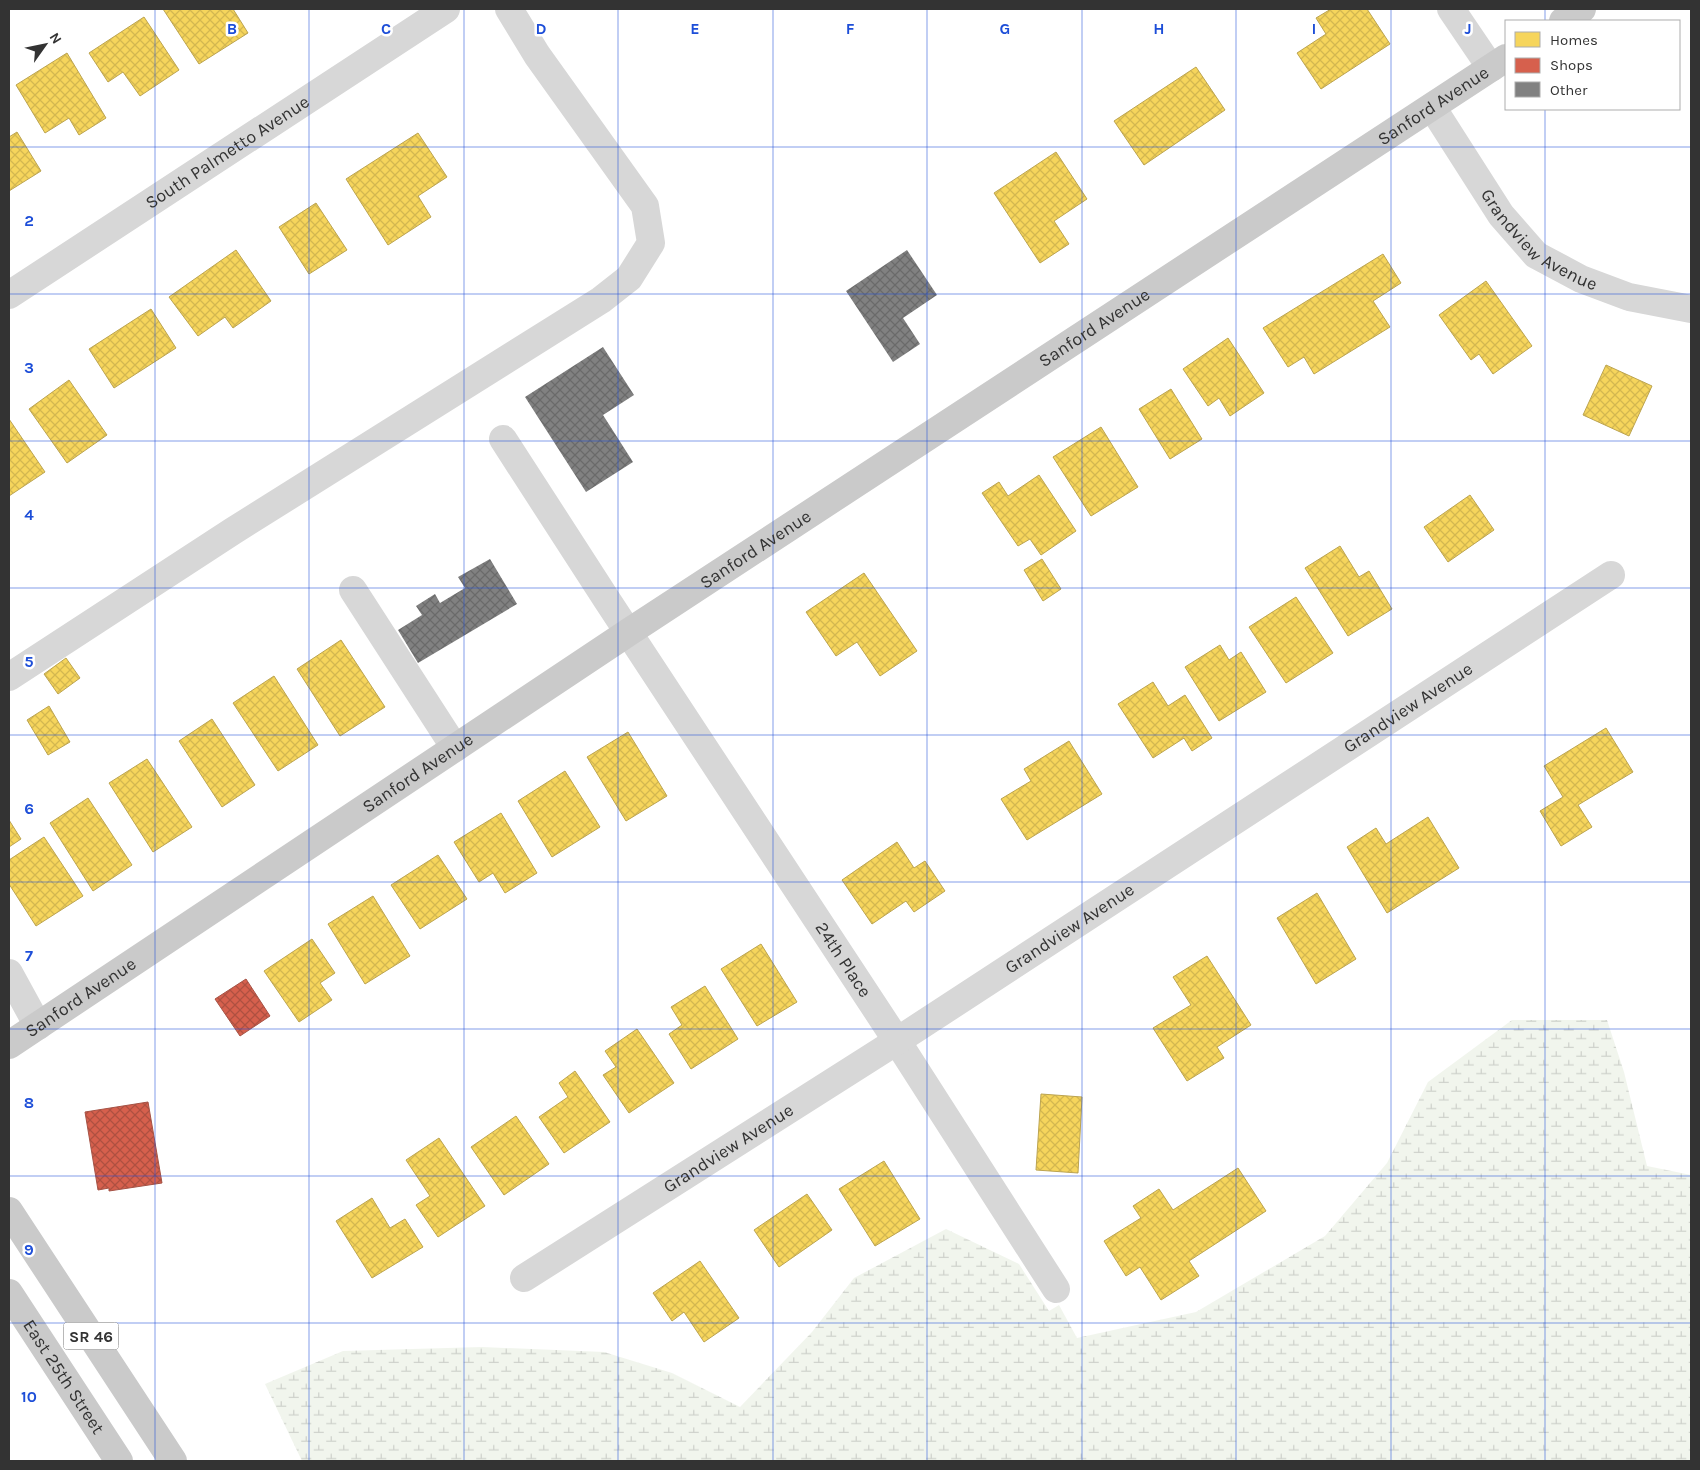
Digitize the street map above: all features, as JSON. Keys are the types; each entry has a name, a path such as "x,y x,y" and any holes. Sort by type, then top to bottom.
{"main road":[{"path":"1565,20 1582,9"},
{"name":"Sanford Avenue","path":"9,1045 629,632 1498,63"},
{"name":"SR 46","path":"9,1211 172,1461"},
{"name":"East 25th Street","path":"9,1293 120,1461"}],"street":[{"name":"South Palmetto Avenue","path":"9,295 446,9"},
{"path":"9,677 233,531 601,300 629,278 651,243 645,206 537,55 509,9"},
{"path":"1450,9 1498,63"},
{"name":"Grandview Avenue","path":"1432,107 1501,214 1536,255 1581,279 1629,297 1691,310"},
{"name":"24th Place","path":"503,439 898,1041 1056,1289"},
{"name":"Grandview Avenue","path":"524,1278 898,1041 1611,575"},
{"path":"353,590 455,748"},
{"path":"9,972 38,1026"}],"green space":[{"path":"1512,1020 1607,1020 1624,1072 1647,1166 1691,1175 1691,1461 302,1461 265,1384 343,1351 482,1347 604,1352 672,1373 740,1407 812,1332 854,1278 946,1229 1019,1264 1049,1311 1059,1305 1077,1338 1196,1312 1325,1236 1387,1163 1428,1082"}],"building: Homes":[{"path":"163,9 233,9 248,33 199,64"},
{"path":"1331,9 1367,9 1390,44 1321,89 1297,53 1326,34 1316,18"},
{"path":"144,17 179,70 140,96 123,72 108,82 89,53"},
{"path":"67,53 106,118 79,135 69,118 45,133 16,85"},
{"path":"1196,67 1225,110 1144,165 1114,121"},
{"path":"17,132 41,171 9,191 9,137"},
{"path":"418,133 447,177 418,196 431,217 388,245 346,179"},
{"path":"1056,152 1087,199 1054,221 1069,244 1040,263 994,193"},
{"path":"316,203 347,250 309,274 279,227"},
{"path":"236,250 271,301 233,328 225,317 198,336 169,297"},
{"path":"1383,254 1401,283 1373,301 1390,327 1314,374 1304,357 1288,367 1263,328"},
{"path":"1486,281 1532,346 1493,374 1479,354 1471,360 1439,315"},
{"path":"151,309 176,348 114,388 89,349"},
{"path":"1228,338 1264,393 1230,416 1219,398 1208,406 1183,369"},
{"path":"1606,365 1652,386 1629,436 1583,415"},
{"path":"69,380 107,435 67,463 29,409"},
{"path":"1171,389 1202,439 1170,459 1139,409"},
{"path":"9,419 45,472 9,496"},
{"path":"1101,427 1138,487 1091,516 1053,457"},
{"path":"1039,475 1076,531 1041,555 1030,539 1018,546 982,493 999,482 1008,496"},
{"path":"1470,495 1494,530 1448,562 1424,527"},
{"path":"1340,546 1359,577 1369,571 1392,609 1348,636 1305,568"},
{"path":"1042,559 1061,589 1043,601 1024,570"},
{"path":"864,573 917,651 880,676 857,642 836,656 806,612"},
{"path":"1296,597 1333,653 1286,683 1249,627"},
{"path":"341,640 385,707 340,736 297,669"},
{"path":"1220,645 1229,660 1241,652 1266,692 1219,721 1185,667"},
{"path":"66,658 80,678 58,694 44,674"},
{"path":"274,676 318,745 278,771 233,703"},
{"path":"1153,682 1168,706 1185,695 1212,738 1192,751 1184,738 1153,758 1118,704"},
{"path":"49,706 70,742 48,755 27,720"},
{"path":"212,719 255,785 222,807 179,741"},
{"path":"1606,728 1633,772 1578,805 1592,827 1561,846 1540,811 1563,797 1544,766"},
{"path":"628,732 667,796 626,821 587,757"},
{"path":"1069,741 1102,794 1027,840 1001,799 1031,781 1024,769"},
{"path":"147,759 192,827 153,852 109,783"},
{"path":"565,771 600,827 552,857 518,801"},
{"path":"88,798 132,865 93,891 50,823"},
{"path":"501,813 537,873 505,893 493,873 479,882 454,842"},
{"path":"1428,817 1459,868 1387,913 1347,847 1376,828 1386,844"},
{"path":"9,820 21,839 9,847"},
{"path":"44,837 83,896 36,926 9,884 9,860"},
{"path":"897,842 914,868 925,861 945,891 914,912 906,901 872,924 842,880"},
{"path":"438,855 467,899 420,929 391,885"},
{"path":"1317,893 1356,959 1316,984 1277,918"},
{"path":"373,896 410,956 365,984 328,924"},
{"path":"312,939 335,973 320,983 332,1000 299,1022 264,971"},
{"path":"761,944 797,1002 757,1026 721,969"},
{"path":"1207,956 1251,1025 1217,1047 1224,1058 1187,1081 1153,1028 1191,1005 1173,977"},
{"path":"705,986 738,1039 691,1069 669,1034 682,1025 671,1007"},
{"path":"637,1029 674,1083 629,1113 603,1075 616,1067 605,1051"},
{"path":"575,1071 610,1122 564,1153 539,1117 568,1097 559,1083"},
{"path":"1041,1094 1082,1097 1078,1173 1036,1170"},
{"path":"516,1116 549,1164 504,1195 471,1147"},
{"path":"439,1138 485,1206 438,1237 416,1205 430,1196 406,1160"},
{"path":"884,1161 920,1219 875,1246 839,1189"},
{"path":"1238,1168 1266,1211 1189,1261 1199,1276 1161,1300 1140,1267 1126,1276 1104,1241 1141,1218 1133,1206 1159,1189 1173,1210"},
{"path":"807,1194 832,1230 779,1267 754,1230"},
{"path":"372,1198 390,1228 405,1219 423,1247 372,1278 336,1221"},
{"path":"700,1261 739,1318 704,1342 684,1312 672,1321 653,1293"}],"building: Shops":[{"path":"246,979 270,1016 240,1036 215,999"},
{"path":"148,1102 162,1183 109,1191 109,1188 98,1190 85,1112"}],"building: Other":[{"path":"907,250 937,295 903,318 920,344 893,362 846,291"},
{"path":"603,347 634,395 603,415 633,462 586,492 525,397"},
{"path":"490,559 517,604 418,663 398,630 422,615 416,606 435,594 440,603 465,588 458,577"}]}
